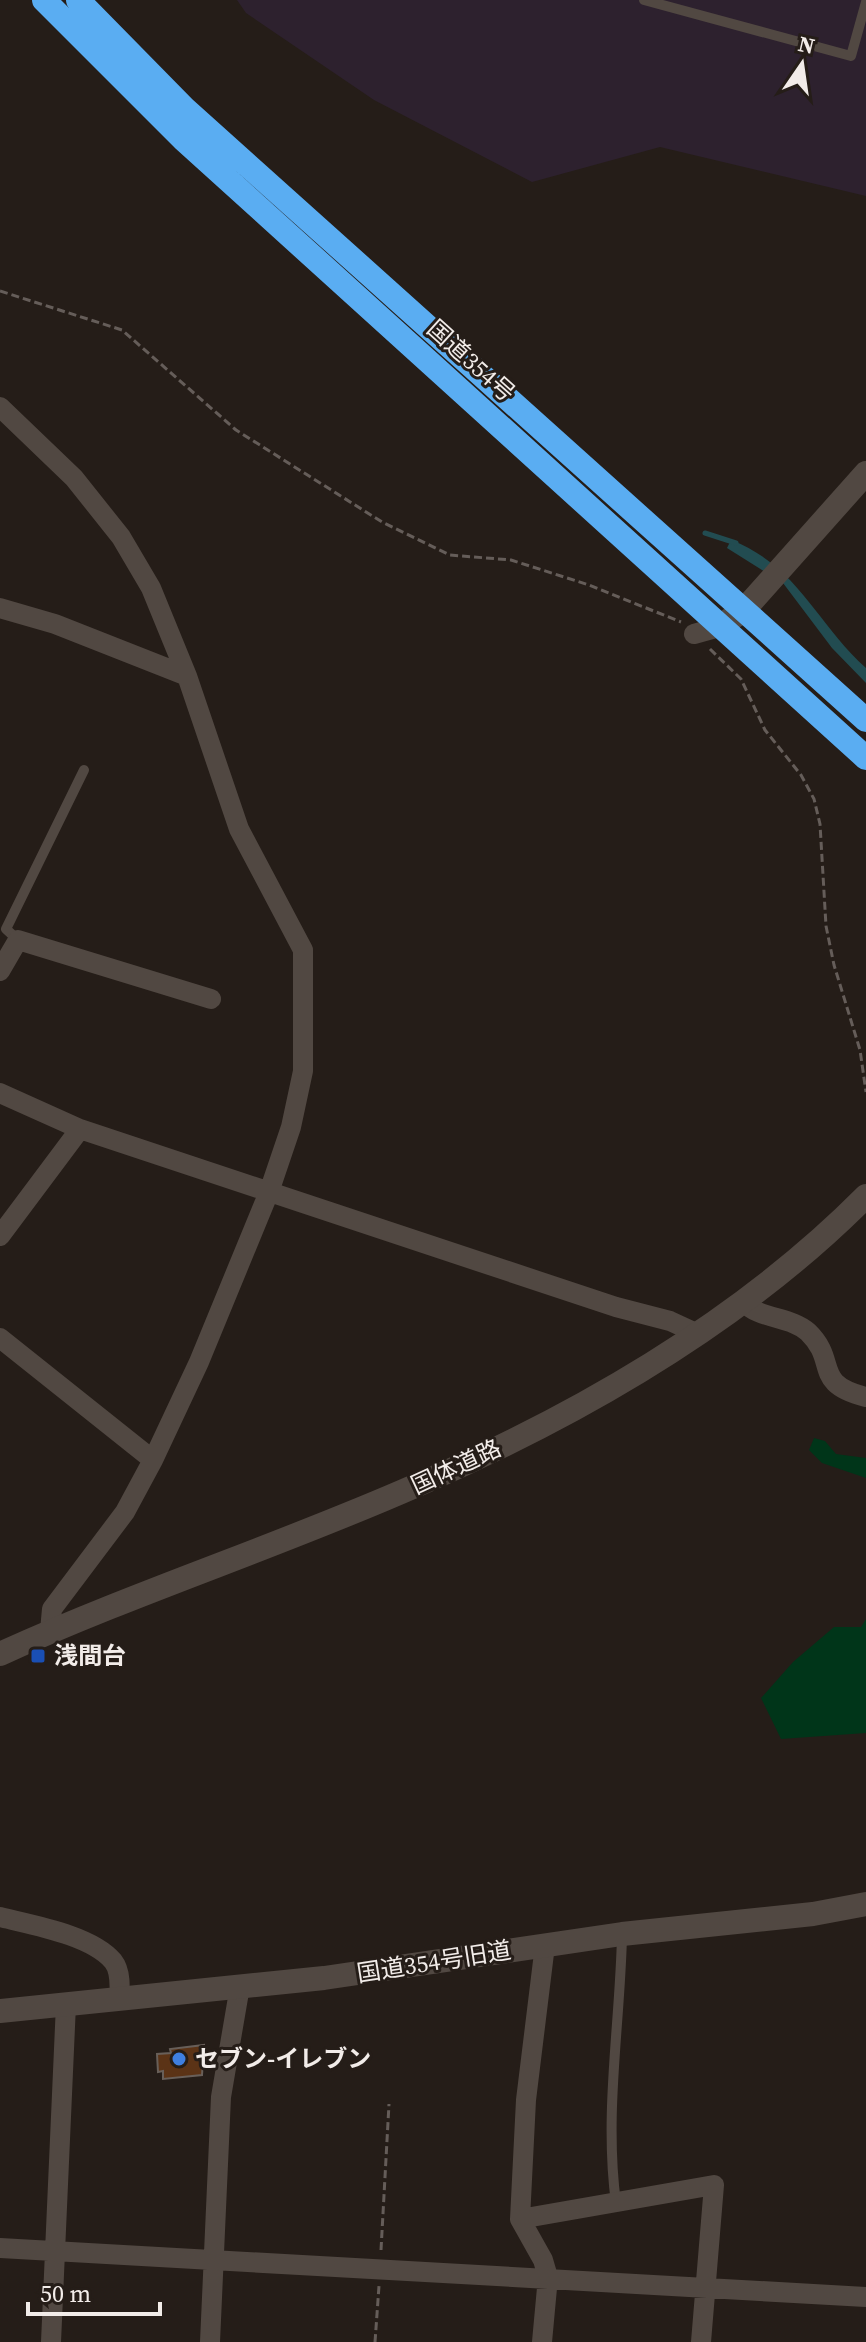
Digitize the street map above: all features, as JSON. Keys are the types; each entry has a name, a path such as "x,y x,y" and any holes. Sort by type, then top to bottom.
{"highway":[{"name":"国道354号","path":"44,0 183,139 866,758"},
{"name":"国道354号","path":"78,0 184,108 866,720"}],"street":[{"path":"0,407 74,478 121,537 151,588 187,676 239,829 303,950 303,1071 291,1127 269,1192 199,1362 153,1460 125,1512 52,1609 50,1631"},
{"path":"694,634 719,627 743,611 866,473"},
{"path":"0,608 55,624 187,676"},
{"path":"0,971 18,940 211,999"},
{"path":"0,1093 80,1129 616,1307 670,1321 696,1333"},
{"path":"0,1236 80,1129"},
{"name":"国体道路","path":"0,1654 50,1631 414,1487 490,1452 599,1394 696,1333 742,1301 841,1221 866,1196"},
{"path":"742,1301 753,1313 805,1329 816,1342 834,1383 841,1391 866,1397"},
{"path":"0,1338 153,1460"},
{"name":"国道354号旧道","path":"0,2011 324,1978 622,1934 813,1914 866,1904"},
{"path":"0,1917 52,1930 90,1945 114,1962 120,1983 119,1999"},
{"path":"542,2342 548,2277 543,2260 520,2219 526,2100 545,1945"},
{"path":"210,2342 222,2084 240,1986"},
{"path":"51,2342 66,2004"},
{"path":"520,2219 714,2185 701,2342"},
{"path":"0,2248 866,2297"}],"lane":[{"path":"644,0 851,56 866,2"},
{"path":"18,940 6,929 84,770"},
{"path":"616,2204 612,2069 620,2003 622,1934"}],"path":[{"path":"0,291 122,330 236,430 382,522 450,555 511,560 589,585 680,621 741,679 765,730 801,775 814,799 820,824 826,926 860,1050 866,1092"},
{"path":"375,2342 389,2104"}],"shaded area":[{"path":"237,0 866,0 866,196 660,147 532,182 374,100 246,13"}],"green space":[{"path":"814,1438 825,1441 836,1454 866,1458 866,1478 822,1463 809,1450"},
{"path":"866,1619 866,1733 781,1739 761,1698 793,1662 834,1627 861,1627"}],"water":[{"path":"731,540 754,551 790,580 866,668 866,683 832,648 783,583 727,548"}],"building":[{"path":"204,2045 202,2075 163,2079 163,2071 158,2072 157,2054 171,2053 170,2049"}],"waterway":[{"path":"705,533 736,543"}],"place":[{"name":"浅間台","path":"38,1656"},
{"name":"セブン-イレブン","path":"179,2059"}]}
